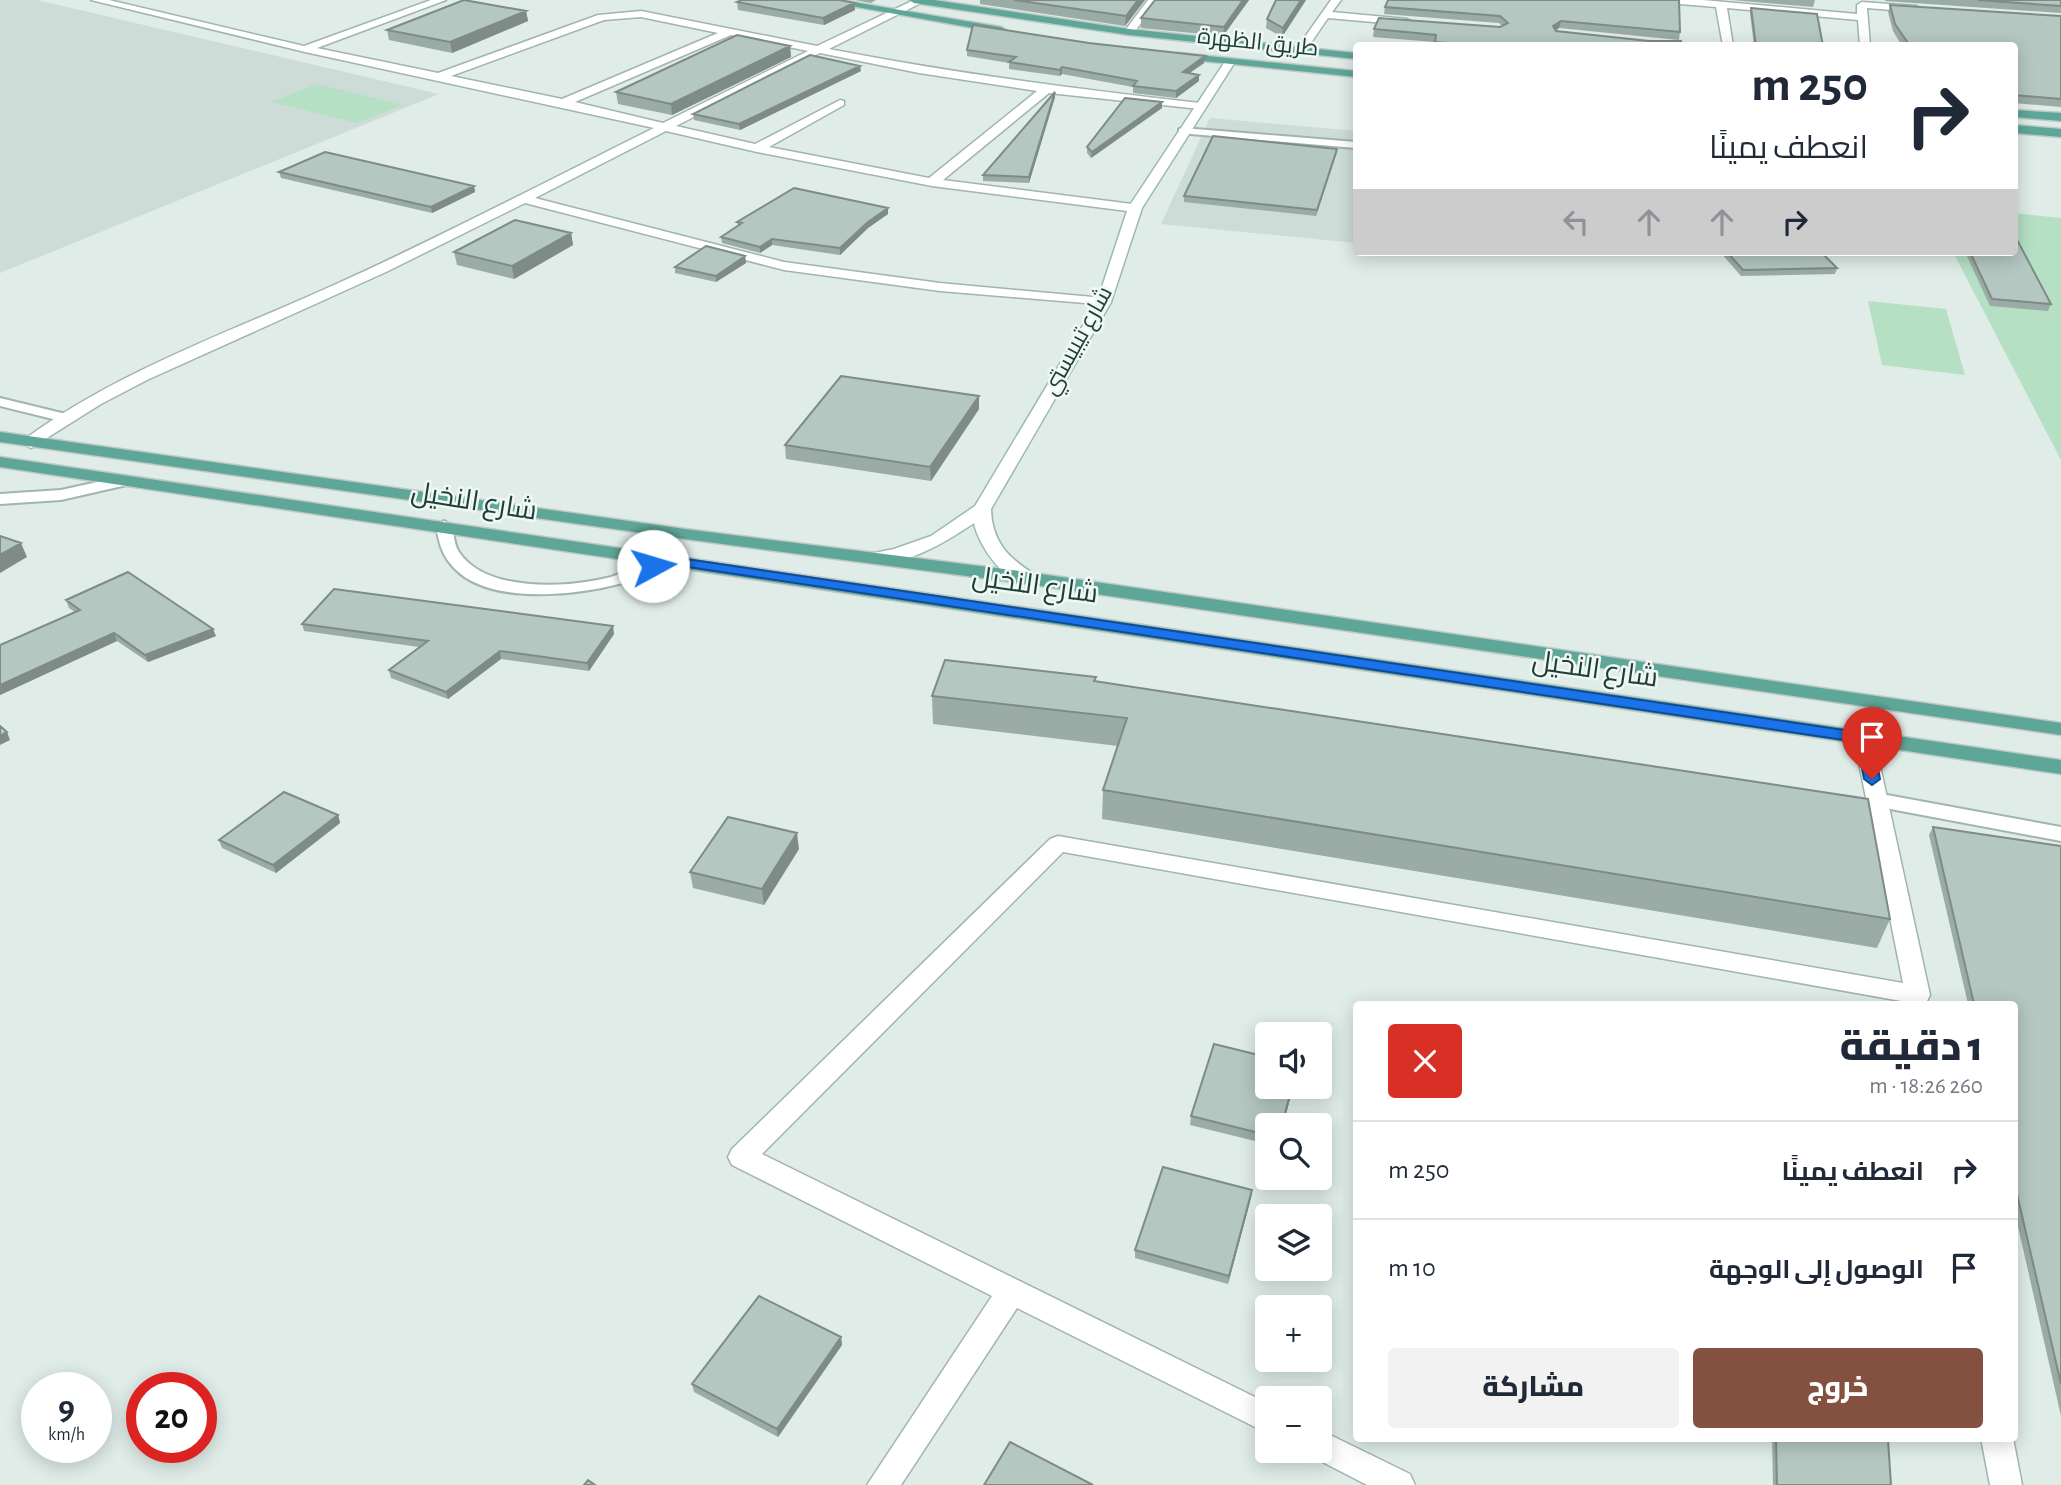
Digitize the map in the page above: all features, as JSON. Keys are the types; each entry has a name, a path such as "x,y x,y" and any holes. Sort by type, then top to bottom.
{"main road":[{"path":"823,0 1008,32"},
{"name":"طريق الظهرة","path":"918,0 1129,32 1353,56"},
{"name":"طريق الظهرة","path":"1161,54 1353,74"},
{"path":"2018,113 2061,117"},
{"path":"2018,129 2061,133"},
{"name":"شارع النخيل","path":"0,437 685,534 1027,578 2061,729"},
{"name":"شارع النخيل","path":"0,462 2061,767"},
{"path":"666,560 685,534"}],"street":[{"path":"96,0 305,49 564,103 757,148 932,182 1135,208"},
{"path":"129,8 153,0"},
{"path":"305,49 442,0"},
{"path":"31,443 65,418 125,384 324,296 918,0"},
{"path":"1129,32 1153,0"},
{"path":"1300,51 1336,0"},
{"path":"1668,0 1721,5 1928,9"},
{"path":"1721,5 1727,42"},
{"path":"1862,7 1865,42"},
{"path":"439,77 610,15 641,14 919,70 1048,89 1200,106"},
{"path":"1326,15 1419,23"},
{"path":"564,103 729,32"},
{"name":"شارع تيبيستي","path":"982,509 1104,302 1135,208 1230,62"},
{"path":"932,182 1048,89"},
{"path":"757,148 840,103"},
{"path":"522,198 784,266 940,287 1104,302"},
{"path":"875,558 908,551 937,540 982,509 984,534 989,546 998,558 1027,578"},
{"path":"1255,1413 742,1157 1058,844 1919,1000 1864,738"},
{"path":"883,1485 1012,1292"},
{"path":"1998,1442 2006,1485"},
{"path":"1332,1452 1399,1485"}],"lane":[{"path":"1184,131 1353,145"},
{"path":"0,402 65,418"},
{"path":"0,499 61,495 125,481"},
{"path":"444,526 444,542 450,557 465,570 487,580 514,587 578,588 640,573 666,560"},
{"path":"1876,800 2061,834"}],"shaded area":[{"path":"0,0 37,0 439,94 0,273"},
{"path":"1210,118 1353,131 1353,243 1161,224"}],"green space":[{"path":"317,84 402,105 357,123 271,102"},
{"path":"2018,213 2061,218 2061,460 1955,256 2018,256"},
{"path":"1868,301 1946,309 1965,375 1882,365"}],"building":[{"path":"464,0 526,11 450,42 387,30"},
{"path":"840,0 854,3 823,18 737,2"},
{"path":"1014,0 1138,0 1126,16"},
{"path":"1155,0 1243,0 1224,27 1141,18"},
{"path":"1276,0 1301,0 1283,28 1267,19"},
{"path":"1388,0 1679,0 1680,32 1561,21 1553,26 1556,31 1681,42 1435,42 1436,35 1374,29 1379,18 1500,27 1508,23 1500,16 1385,7"},
{"path":"1978,0 2061,0 2061,6"},
{"path":"1890,5 2061,16 2061,99 2018,95 2018,42 1907,42 1895,24"},
{"path":"1751,8 1817,14 1822,42 1755,42"},
{"path":"973,25 1089,43 1205,56 1183,72 1199,75 1176,91 1133,86 1137,81 1062,67 1060,70 1009,62 1016,57 967,50"},
{"path":"737,35 790,46 671,104 616,92"},
{"path":"810,55 860,66 739,124 693,114"},
{"path":"1055,92 1029,177 983,175"},
{"path":"1125,98 1162,102 1092,152 1087,147"},
{"path":"1213,136 1337,149 1317,210 1184,196"},
{"path":"325,152 474,186 431,207 279,172"},
{"path":"794,188 888,208 840,248 772,239 760,247 721,237 742,223 737,222"},
{"path":"515,220 571,233 512,266 454,252"},
{"path":"2018,242 2051,304 1992,299 1972,256 2018,256"},
{"path":"706,246 745,256 716,276 675,267"},
{"path":"1731,256 1825,256 1837,268 1743,270"},
{"path":"841,376 979,396 930,467 785,445"},
{"path":"0,536 21,543 0,555"},
{"path":"128,572 213,629 145,655 114,633 0,685 0,645 80,610 66,600"},
{"path":"334,589 613,626 587,663 500,651 446,692 389,670 428,641 302,624"},
{"path":"945,660 1096,677 1094,681 1868,799 1890,919 1103,790 1127,718 932,696"},
{"path":"0,726 7,732 0,736"},
{"path":"284,792 338,815 273,865 219,840"},
{"path":"728,817 797,833 762,889 690,872"},
{"path":"1933,827 2061,846 2061,1384 2018,1198 2018,1001 1973,1001"},
{"path":"1214,1044 1255,1054 1255,1099 1289,1099 1285,1113 1255,1113 1255,1132 1191,1116"},
{"path":"1163,1167 1252,1190 1229,1276 1135,1250"},
{"path":"759,1296 841,1337 777,1429 692,1384"},
{"path":"1010,1442 1093,1485 984,1485"},
{"path":"1776,1442 1888,1442 1891,1485 1777,1485"}],"route":[{"path":"653,566 666,560 1864,738 1872,779"}]}
